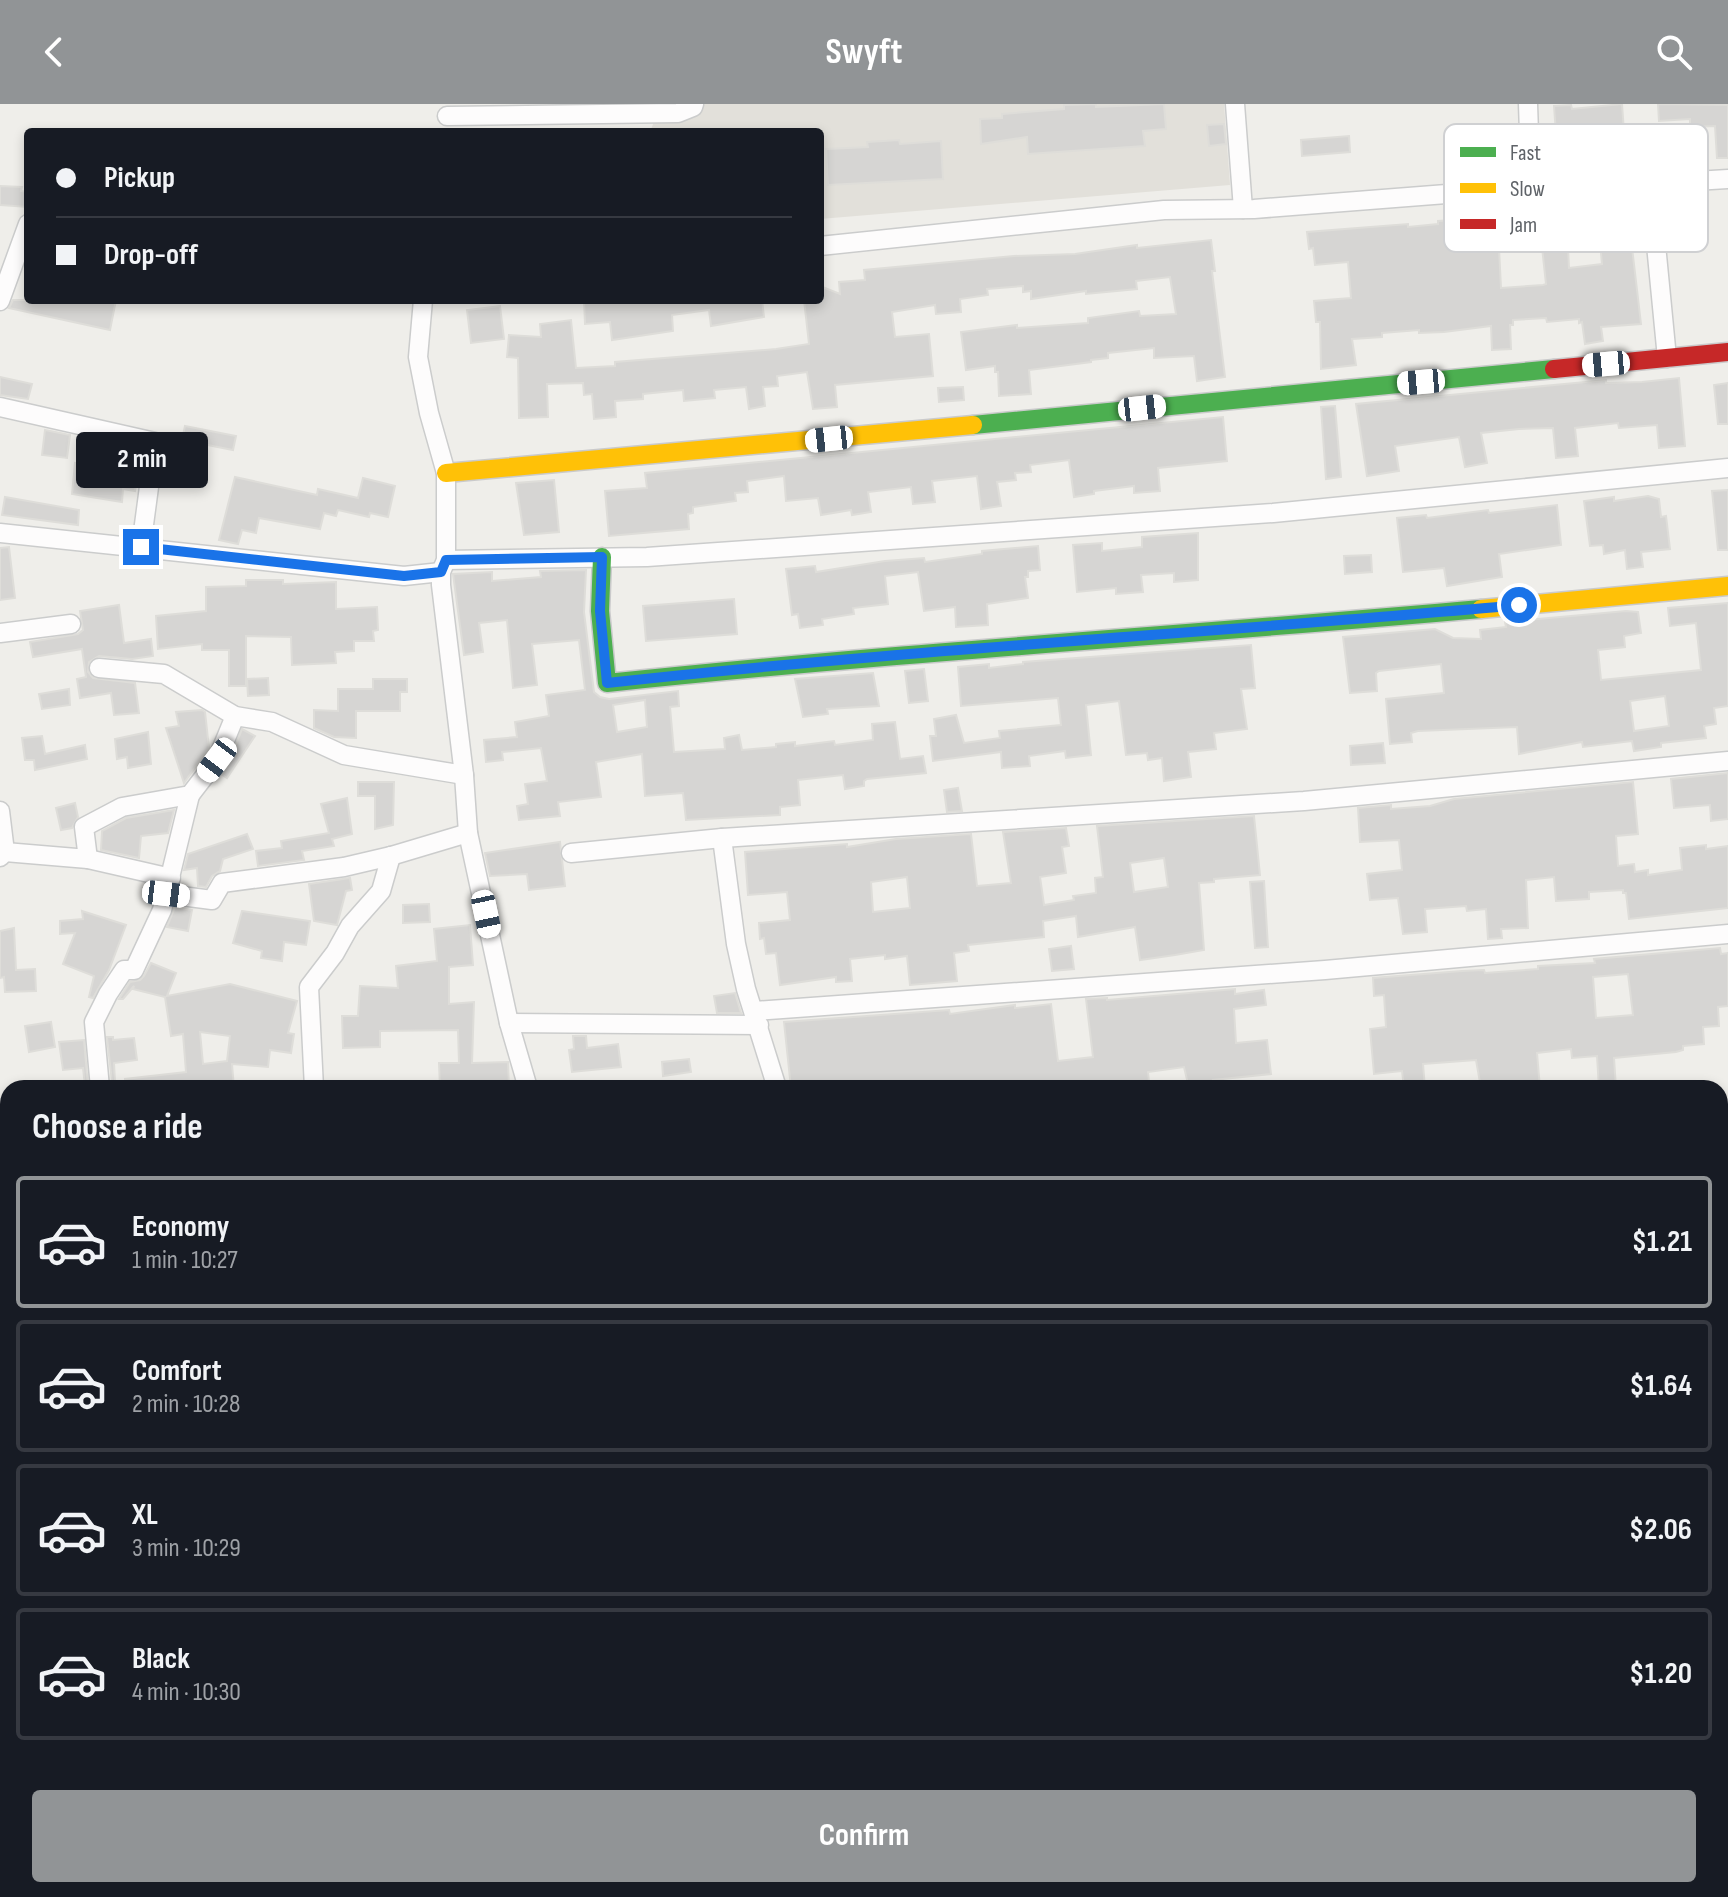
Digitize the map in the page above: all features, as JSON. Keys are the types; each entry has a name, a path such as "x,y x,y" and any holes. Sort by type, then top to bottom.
{"street":[{"path":"447,117 678,113 694,104"},
{"path":"1235,104 1243,209"},
{"path":"1528,104 1529,124"},
{"path":"1708,180 1728,179"},
{"path":"824,246 1164,210 1243,209 1444,194"},
{"path":"0,301 24,235"},
{"path":"1657,252 1667,358"},
{"path":"423,304 418,357 429,413 446,473 443,566 468,833 509,1023 526,1080"},
{"path":"446,473 1728,352"},
{"path":"0,407 155,442 141,547"},
{"path":"0,533 404,576 443,566 647,557 1273,513 1728,468"},
{"path":"602,557 600,611 607,683 792,663 1280,627 1728,586"},
{"path":"0,633 71,624"},
{"path":"99,668 164,674 235,716 272,722 344,755 464,775"},
{"path":"99,1080 94,1022 124,970 134,970 162,910 190,795 217,760 235,716"},
{"path":"571,853 722,838 1304,801 1728,761"},
{"path":"88,859 84,827 122,807 190,795"},
{"path":"0,811 2,854 88,859 212,900 222,883 329,869 391,856 468,833"},
{"path":"722,838 736,944 746,989 775,1080"},
{"path":"314,1080 309,987 350,926 381,891 391,856"},
{"path":"509,1023 757,1018 1728,934"}],"shaded area":[{"path":"696,104 1224,104 1230,185 824,219 824,128 652,128 655,119"}],"building":[{"path":"1096,104 1096,107 1164,104 1166,129 1143,131 1145,146 1028,154 1027,137 981,144 980,119 1064,109 1064,105"},
{"path":"1622,104 1623,124 1555,124 1554,106 1571,105 1572,109"},
{"path":"1658,104 1728,105 1728,158 1717,158 1715,126 1690,124 1690,119 1659,121"},
{"path":"1224,124 1226,144 1209,146 1207,125"},
{"path":"1349,136 1350,152 1302,156 1301,140"},
{"path":"899,140 900,144 941,141 943,179 828,185 826,149 868,147 867,142"},
{"path":"0,186 22,187 24,207 0,205"},
{"path":"1444,221 1444,252 1499,252 1501,288 1546,284 1543,252 1568,252 1569,268 1602,264 1601,252 1633,252 1641,324 1601,327 1603,341 1585,344 1579,319 1547,322 1546,318 1513,320 1513,325 1510,325 1511,349 1492,350 1491,326 1444,332 1419,333 1419,330 1382,333 1382,337 1352,339 1356,365 1321,369 1320,322 1316,322 1314,301 1351,298 1348,262 1315,265 1307,232 1408,224 1408,227"},
{"path":"1211,240 1225,377 1197,381 1194,356 1154,358 1154,348 1108,353 1108,358 1091,362 1029,370 1031,394 999,396 995,366 966,370 961,332 1017,325 1017,328 1088,323 1088,318 1139,311 1140,316 1176,314 1170,277 1136,281 1137,289 1086,294 1086,291 1031,299 1031,291 1023,292 1023,286 987,289 988,295 960,299 961,312 936,314 935,305 892,312 895,337 929,334 933,376 835,385 837,407 813,409 807,372 777,376 778,386 763,387 765,406 749,409 746,387 714,390 715,398 684,401 683,390 643,394 643,399 615,401 616,417 594,419 592,394 584,395 583,383 547,384 548,417 519,418 518,358 507,357 509,335 541,337 540,324 571,320 576,368 776,349 809,344 804,304 824,304 824,288 840,294 839,282 865,280 864,270 1014,256 1075,254 1137,245 1137,248"},
{"path":"13,300 24,300 24,304 115,304 110,330 9,308"},
{"path":"584,304 762,304 764,317 711,326 709,310 672,315 673,331 612,340 610,322 585,324"},
{"path":"500,306 504,339 471,343 467,310"},
{"path":"0,377 32,384 28,399 0,395"},
{"path":"1679,378 1685,446 1659,448 1657,425 1619,428 1618,423 1575,428 1578,456 1556,458 1553,428 1519,429 1481,433 1487,463 1465,467 1459,437 1395,446 1399,471 1367,476 1356,404 1606,380 1606,383"},
{"path":"1728,383 1728,424 1718,424 1714,385"},
{"path":"963,387 964,400 939,402 938,388"},
{"path":"1335,406 1341,477 1326,479 1321,407"},
{"path":"1223,417 1227,461 1158,468 1160,491 1134,493 1134,486 1074,497 1069,460 1030,465 1031,472 1015,473 1016,480 997,482 1001,506 981,509 977,476 932,481 935,502 913,504 911,487 868,492 871,512 852,515 851,510 821,515 818,498 786,501 784,476 747,481 748,492 735,493 736,501 693,507 693,513 688,514 689,529 609,536 605,491 647,488 645,473"},
{"path":"185,426 236,436 233,450 182,440"},
{"path":"45,430 70,435 67,458 42,455"},
{"path":"109,444 142,451 135,491 123,489 122,502 72,494 75,463 104,467"},
{"path":"235,477 317,495 318,489 358,498 363,478 395,486 388,517 370,513 369,517 338,510 336,516 324,513 320,529 259,518 256,533 242,530 238,544 219,540"},
{"path":"554,480 559,532 524,535 516,483"},
{"path":"1728,490 1728,550 1718,550 1712,491"},
{"path":"1648,496 1659,499 1661,517 1666,516 1670,549 1641,552 1643,567 1627,569 1625,550 1604,554 1603,545 1590,546 1584,501"},
{"path":"5,497 79,510 78,525 2,515"},
{"path":"1557,505 1561,545 1499,554 1502,577 1447,586 1444,568 1403,572 1397,518 1426,515 1427,518 1488,510 1489,513"},
{"path":"1198,533 1198,580 1174,582 1174,573 1141,575 1143,592 1116,594 1116,588 1077,592 1073,545 1102,543 1102,551 1142,547 1142,537"},
{"path":"1038,546 1040,570 1028,571 1028,577 1025,577 1028,598 987,604 988,625 956,627 955,607 924,611 918,572 885,576 888,604 853,608 854,614 822,619 823,625 800,628 798,614 792,615 786,569 815,566 816,572 885,561 924,558 925,562 982,554 982,551"},
{"path":"9,547 15,598 0,600 0,548"},
{"path":"1371,555 1372,572 1345,574 1344,556"},
{"path":"586,570 584,612 594,692 609,699 678,691 679,706 670,707 674,752 725,749 724,738 739,735 742,750 795,742 795,746 834,741 835,745 873,740 872,724 895,722 900,759 923,756 926,773 867,779 864,786 845,789 843,775 798,780 800,805 780,807 780,815 686,820 683,793 645,796 642,754 596,762 601,797 558,802 560,816 519,820 517,806 528,804 525,784 547,781 541,748 502,752 503,760 486,762 484,740 517,737 515,722 549,716 546,695 585,690 579,640 532,644 537,685 513,688 507,620 479,623 483,652 464,655 453,574 492,572 492,581 541,577 540,571","holes":["645,700 647,727 617,732 613,705"]},
{"path":"246,580 283,580 283,584 336,582 336,609 377,607 378,630 373,631 374,641 354,641 354,651 335,652 336,663 292,665 291,637 246,636 246,686 229,686 229,650 202,650 202,644 158,649 156,616 206,611 206,587 246,586"},
{"path":"734,599 737,634 646,641 643,606"},
{"path":"1728,603 1728,706 1714,708 1716,724 1704,726 1706,738 1661,743 1661,747 1634,751 1632,741 1583,747 1582,742 1519,754 1517,727 1418,731 1411,733 1412,742 1390,744 1386,699 1444,693 1441,664 1379,671 1376,673 1377,691 1350,693 1343,637 1435,629 1453,638 1481,639 1480,630 1506,627 1505,622 1626,611 1638,612 1641,633 1624,636 1625,647 1598,650 1601,680 1701,670 1696,623 1670,626 1668,608","holes":["1665,696 1669,726 1634,731 1630,701"]},
{"path":"119,605 124,643 151,639 153,656 132,659 99,656 89,662 88,672 93,678 135,683 139,713 114,715 111,693 80,698 77,679 86,677 82,649 33,657 30,642 78,634 83,630 80,611"},
{"path":"1251,645 1255,688 1241,689 1247,729 1214,733 1216,749 1188,752 1191,777 1164,781 1162,758 1148,760 1147,753 1126,755 1119,701 1086,705 1091,755 1066,758 1065,751 1029,756 1030,766 1002,768 1001,752 933,761 930,736 936,736 934,719 956,715 964,743 1000,738 999,731 1061,725 1058,698 961,706 958,667 989,664 989,668 1023,662"},
{"path":"924,669 928,701 909,703 905,671"},
{"path":"873,673 879,706 827,709 828,714 803,717 795,679"},
{"path":"268,678 269,695 248,696 247,679"},
{"path":"373,679 407,679 407,692 400,692 400,711 356,711 356,738 334,737 314,728 314,710 338,711 338,689 373,689"},
{"path":"69,689 70,705 42,709 39,694"},
{"path":"176,712 205,712 209,748 184,783 166,728 179,726"},
{"path":"242,729 255,736 227,778 221,774 228,765"},
{"path":"148,732 151,764 128,768 127,757 117,759 115,739"},
{"path":"42,736 45,754 85,745 87,759 35,770 34,760 25,760 22,738"},
{"path":"1383,743 1385,763 1351,765 1350,746"},
{"path":"1728,773 1728,819 1711,821 1710,805 1674,808 1671,779"},
{"path":"358,782 394,782 393,825 375,829 375,796 358,796"},
{"path":"1633,782 1638,834 1616,836 1618,866 1634,864 1635,872 1648,870 1648,875 1682,870 1680,848 1728,846 1728,908 1629,919 1623,890 1589,892 1589,899 1556,901 1554,877 1526,880 1528,928 1501,929 1502,938 1488,939 1486,909 1467,911 1466,906 1425,909 1427,932 1403,934 1398,898 1370,900 1367,874 1402,870 1399,840 1360,842 1358,808 1430,806 1454,799"},
{"path":"958,788 962,811 947,812 944,790"},
{"path":"347,798 352,834 332,839 334,846 302,851 304,860 258,866 256,851 282,848 281,841 329,833 321,804"},
{"path":"75,803 78,817 72,828 61,830 56,808"},
{"path":"174,810 168,833 141,836 139,858 101,850 102,831 126,818"},
{"path":"1254,816 1260,875 1199,883 1204,950 1140,960 1135,927 1078,937 1076,916 1043,921 1044,937 968,945 969,951 954,953 957,981 910,985 907,956 885,959 885,955 850,959 852,981 836,982 836,977 780,985 776,953 766,954 764,938 760,939 759,923 790,920 787,892 748,895 745,852 847,844 847,847 896,839 971,834 977,886 1011,883 1003,832 1066,828 1069,846 1062,847 1066,873 1040,877 1044,905 1074,900 1073,896 1096,893 1095,878 1103,877 1097,826","holes":["1164,858 1168,887 1134,892 1130,863","907,877 910,908 873,912 871,882"]},
{"path":"247,834 253,849 223,859 220,871 212,876 206,887 198,886 197,868 184,870 188,854"},
{"path":"560,842 565,886 529,890 527,874 490,876 485,853"},
{"path":"350,878 352,890 346,891 337,925 314,921 309,884"},
{"path":"1264,881 1268,947 1255,948 1250,882"},
{"path":"429,904 430,922 403,923 403,905"},
{"path":"175,907 192,910 188,931 167,927"},
{"path":"82,911 126,925 109,970 93,998 89,997 94,976 63,964 75,933 60,934 60,921 83,919"},
{"path":"242,911 310,921 306,945 284,942 282,961 261,958 262,951 233,943"},
{"path":"470,925 473,965 449,967 449,1004 474,1002 472,1063 508,1062 509,1080 440,1080 439,1063 459,1063 458,1030 380,1031 380,1047 343,1048 342,1016 358,1016 360,986 398,988 396,966 437,961 434,929"},
{"path":"14,928 16,970 35,969 36,991 5,992 4,977 0,978 0,931"},
{"path":"1071,946 1074,969 1052,971 1049,949"},
{"path":"1720,948 1721,954 1728,953 1728,1006 1718,1007 1719,1026 1703,1027 1704,1044 1683,1046 1683,1050 1676,1052 1614,1058 1615,1080 1598,1080 1597,1056 1572,1058 1571,1049 1537,1053 1539,1080 1480,1080 1476,1060 1423,1064 1424,1080 1403,1080 1402,1071 1374,1074 1370,1029 1386,1027 1384,995 1374,996 1373,978 1484,970 1485,973 1595,963 1594,959","holes":["1628,974 1633,1015 1596,1018 1593,977"]},
{"path":"151,963 176,973 167,996 230,984 297,1001 288,1033 294,1034 291,1053 270,1050 268,1067 232,1064 233,1080 125,1080 186,1072 183,1034 171,1036 165,997 133,989 134,986 123,999 119,999 130,982 140,980","holes":["200,1032 230,1036 227,1061 203,1064"]},
{"path":"1235,989 1235,994 1264,990 1266,1005 1234,1009 1236,1043 1267,1040 1271,1074 1187,1080 1184,1067 1148,1072 1149,1080 790,1080 784,1022 949,1010 950,1014 1015,1005 1015,1008 1051,1004 1058,1061 1093,1057 1086,999 1107,1000"},
{"path":"735,993 741,1013 717,1013 714,996"},
{"path":"51,1022 55,1047 29,1052 25,1026"},
{"path":"573,1036 586,1036 587,1048 618,1044 621,1067 572,1072 569,1050 574,1049"},
{"path":"107,1037 113,1037 113,1040 134,1038 137,1060 114,1063 115,1080 112,1080"},
{"path":"84,1040 87,1080 84,1080 83,1068 63,1070 59,1042"},
{"path":"689,1059 691,1072 663,1076 662,1062"}],"traffic: fast":[{"path":"973,425 1554,369"},
{"path":"602,557 600,611 607,683 825,662 1481,609"}],"traffic: slow":[{"path":"446,473 973,425"},
{"path":"1481,609 1728,586"}],"traffic: jam":[{"path":"1554,369 1728,352"}],"route":[{"path":"141,547 404,576 441,572 446,560 602,557 600,611 607,683 792,663 1280,627 1519,605"}]}
